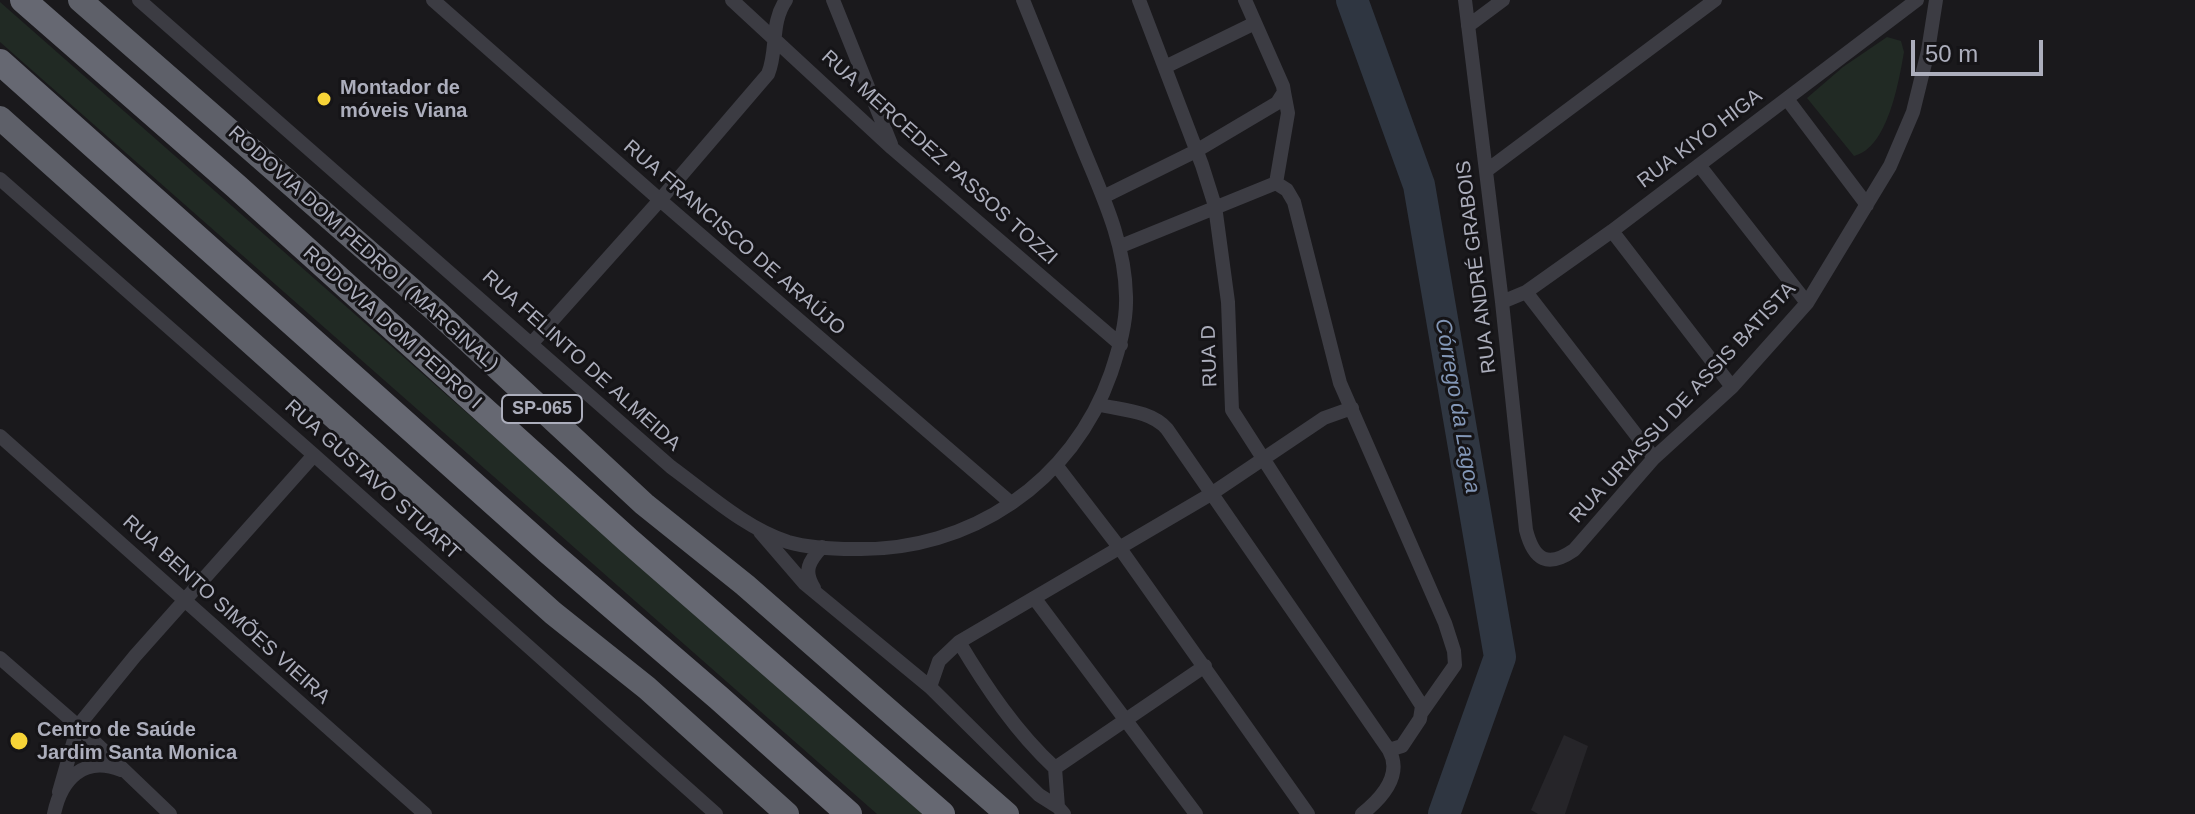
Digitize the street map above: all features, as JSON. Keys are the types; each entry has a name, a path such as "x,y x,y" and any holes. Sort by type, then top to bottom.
{"highway":[{"name":"RODOVIA DOM PEDRO I","path":"23,0 237,187 628,540 942,814"},
{"name":"RODOVIA DOM PEDRO I (MARGINAL)","path":"80,0 435,310 644,504 745,585 1007,814"},
{"path":"0,62 548,551 849,814"},
{"path":"0,118 553,613 647,688 787,814"}],"street":[{"name":"RUA FELINTO DE ALMEIDA","path":"139,0 671,467 757,529 790,542 873,550 909,546 969,528 1011,503 1056,465 1081,436 1100,405 1121,345 1127,298 1121,246 1023,0"},
{"name":"RUA FRANCISCO DE ARAÚJO","path":"433,0 1011,503"},
{"name":"RUA MERCEDEZ PASSOS TOZZI","path":"732,0 892,148 1121,345"},
{"path":"532,343 768,74 773,58 776,18 786,0"},
{"path":"833,0 892,148"},
{"name":"RUA D","path":"1139,0 1215,206 1228,302 1232,410 1422,706 1422,712"},
{"path":"1245,0 1284,92 1288,113 1276,183"},
{"name":"RUA ANDRÉ GRABOIS","path":"1465,0 1526,530"},
{"path":"1468,26 1503,0"},
{"path":"1486,171 1715,0"},
{"name":"RUA KIYO HIGA","path":"1502,302 1526,292 1612,231 1917,0"},
{"name":"RUA URIASSU DE ASSIS BATISTA","path":"1526,530 1530,546 1538,556 1549,561 1560,559 1574,550 1654,458 1732,387 1807,303 1890,166 1913,112 1928,51 1936,0"},
{"path":"1165,67 1255,23"},
{"path":"1103,197 1196,151 1277,103 1284,92"},
{"path":"1787,99 1867,205"},
{"path":"1699,165 1807,303"},
{"name":"RUA GUSTAVO STUART","path":"0,179 716,814"},
{"path":"1121,246 1276,183"},
{"path":"1276,183 1287,190 1294,202 1340,383 1445,623 1454,651 1455,665 1402,746 1389,750"},
{"path":"1612,231 1732,387"},
{"path":"1526,292 1654,458"},
{"path":"1100,405 1160,421 1389,750 1393,758 1390,783 1379,801 1362,814"},
{"path":"930,687 939,661 959,642 1211,494 1324,418 1352,408"},
{"name":"RUA BENTO SIMÕES VIEIRA","path":"0,436 425,814"},
{"path":"54,814 78,726 314,455"},
{"path":"1056,465 1205,666 1308,814"},
{"path":"757,529 816,592 930,687 1039,795 1061,810"},
{"path":"816,592 807,572 809,563 822,547"},
{"path":"1035,599 1196,814"},
{"path":"959,642 987,688 1037,751 1055,768 1061,810"},
{"path":"0,658 78,726 170,814"},
{"path":"1055,768 1205,666"},
{"path":"59,792 67,781 88,767 110,765 122,770"}],"shaded area":[{"path":"0,2 923,814 877,814 0,42"},
{"path":"1887,37 1901,41 1904,52 1895,96 1875,140 1866,150 1854,156 1807,98 1843,67"},
{"path":"1564,735 1588,746 1565,814 1538,814 1531,810"}],"waterway":[{"name":"Córrego da Lagoa","path":"1352,0 1419,185 1500,657 1444,814"}],"place":[{"name":"Montador de móveis Viana","path":"324,99"},
{"name":"Centro de Saúde Jardim Santa Monica","path":"19,741"}]}
